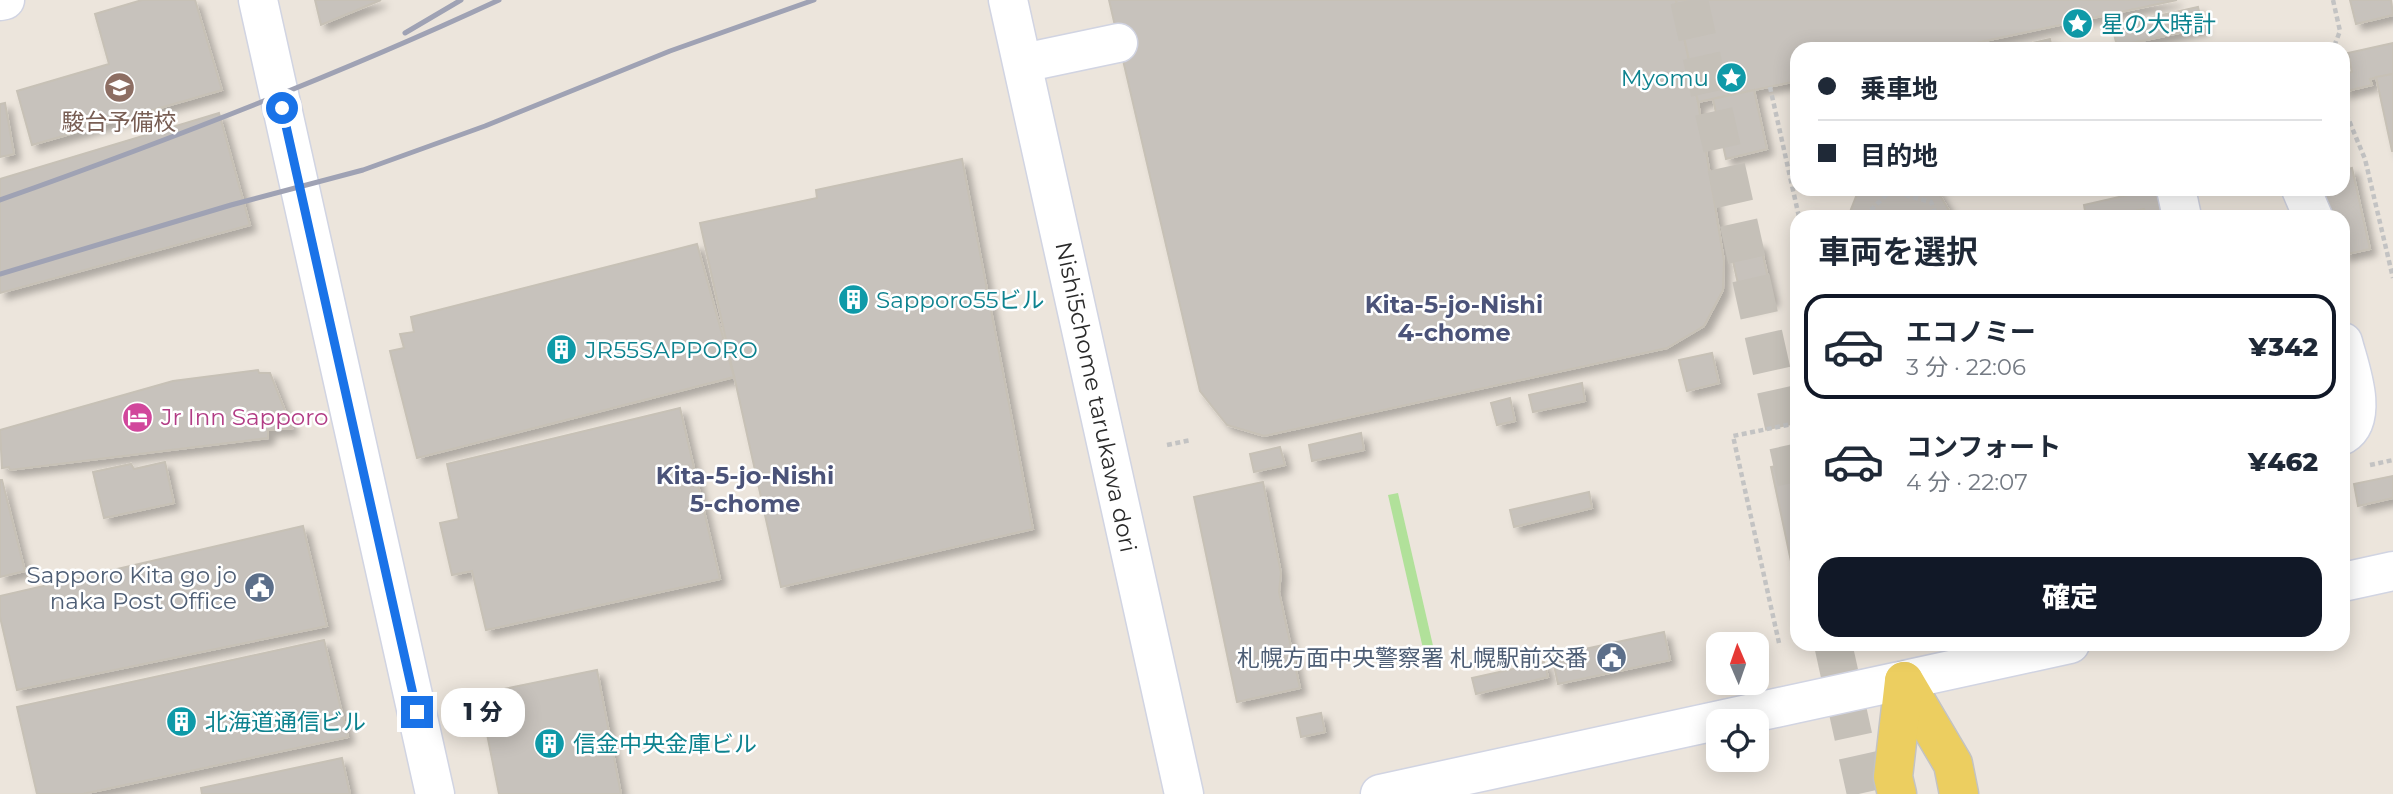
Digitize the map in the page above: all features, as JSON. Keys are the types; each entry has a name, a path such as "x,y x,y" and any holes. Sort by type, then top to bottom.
{"main road":[{"path":"1897,794 1893,776 1904,681"},
{"path":"1904,681 1953,764 1959,794"}],"street":[{"path":"0,1 5,0"},
{"path":"258,0 435,794"},
{"name":"Nishi5chome tarukawa dori","path":"1008,0 1184,794"},
{"path":"1023,63 1118,43"},
{"path":"2350,372 2357,401 2356,419 2350,429"},
{"path":"2350,580 2393,571"},
{"path":"1380,794 1904,681 2029,651"}],"path":[{"path":"2333,0 2340,31 2336,42"},
{"path":"1770,87 1790,175"},
{"path":"2350,123 2365,159 2393,278"},
{"path":"1871,210 1885,196"},
{"path":"1909,196 1931,202 1934,210"},
{"path":"1779,643 1733,436 1790,424"},
{"path":"1167,445 1191,440"}],"green space":[{"path":"1398,493 1434,650 1424,653 1388,495"}],"building":[{"path":"142,0 195,0 222,90 32,145 17,91 109,64 95,14"},
{"path":"315,0 381,0 321,25"},
{"path":"1109,0 1676,0 1698,102 1724,261 1723,290 1704,326 1667,348 1264,436 1227,425 1200,391"},
{"path":"1676,0 2177,0 1980,42 1790,42 1790,82 1698,102"},
{"path":"2350,0 2391,0 2393,15 2356,24"},
{"path":"2198,7 2203,28 2136,42 2116,42 2112,26"},
{"path":"2393,43 2393,74 2370,79 2372,85 2350,90 2350,53"},
{"path":"2393,74 2393,151 2392,151 2376,77"},
{"path":"1754,90 1767,149 1726,159 1713,99"},
{"path":"5,103 14,154 0,157 0,104"},
{"path":"219,113 250,225 0,293 0,179"},
{"name":"Sapporo55ビル","path":"962,159 1033,529 781,587 700,223 817,198 816,190"},
{"path":"2350,168 2370,249 2350,253 2350,210 2326,210 2323,196 2350,196"},
{"path":"1856,196 1940,196 1949,210 1851,210"},
{"path":"2123,196 2159,196 2162,210 2085,210 2084,205"},
{"path":"1760,242 1773,300 1743,306 1730,248"},
{"name":"JR55SAPPORO","path":"697,244 734,377 417,458 390,351 404,348 400,334 414,332 411,317"},
{"path":"1712,353 1719,383 1687,391 1679,360"},
{"path":"258,370 259,373 270,373 292,428 268,430 268,438 10,470 9,467 2,468 0,430 173,381"},
{"path":"1582,383 1585,401 1533,412 1529,395"},
{"path":"1510,398 1515,421 1497,425 1491,403"},
{"path":"680,408 720,579 486,630 472,571 452,575 440,523 459,519 447,464"},
{"path":"1361,433 1364,450 1312,461 1309,445"},
{"path":"1280,447 1285,465 1254,472 1250,454"},
{"path":"165,462 174,503 104,518 93,472 131,464 134,469"},
{"path":"1790,463 1790,557 1771,467"},
{"path":"2393,476 2393,498 2358,506 2354,484"},
{"path":"0,480 25,571 0,577"},
{"path":"1263,482 1281,573 1279,592 1300,688 1237,702 1194,497"},
{"path":"1589,492 1592,508 1514,527 1510,510"},
{"path":"303,526 327,626 17,690 0,617 0,596"},
{"name":"札幌方面中央警察署 札幌駅前交番","path":"1664,632 1670,660 1558,684 1552,656"},
{"name":"北海道通信ビル","path":"324,640 348,737 83,794 37,794 17,707"},
{"path":"1544,662 1548,677 1476,694 1472,678"},
{"name":"信金中央金庫ビル","path":"597,670 621,794 499,794 479,694"},
{"path":"1321,713 1325,732 1301,737 1297,718"},
{"path":"342,758 350,794 202,794 201,788"}],"tunnel":[{"path":"1689,0 1790,454"},
{"path":"1835,651 1866,794"}],"railway":[{"path":"405,33 461,0"},
{"path":"0,200 252,106 499,0"},
{"path":"0,274 231,205 363,170 485,126 670,51 814,0"}],"place":[{"name":"星の大時計","path":"2078,24"},
{"name":"Myomu","path":"1732,78"},
{"name":"駿台予備校","path":"119,88"},
{"name":"Sapporo55ビル","path":"853,300"},
{"name":"JR55SAPPORO","path":"562,350"},
{"name":"Jr Inn Sapporo","path":"138,417"},
{"name":"Sapporo Kita go jo naka Post Office","path":"260,588"},
{"name":"札幌方面中央警察署 札幌駅前交番","path":"1611,658"},
{"name":"北海道通信ビル","path":"182,722"},
{"name":"信金中央金庫ビル","path":"550,744"}],"district":[{"name":"Kita-5-jo-Nishi 4-chome","path":"1454,318"},
{"name":"Kita-5-jo-Nishi 5-chome","path":"745,489"}],"route":[{"path":"282,108 417,712"}]}
